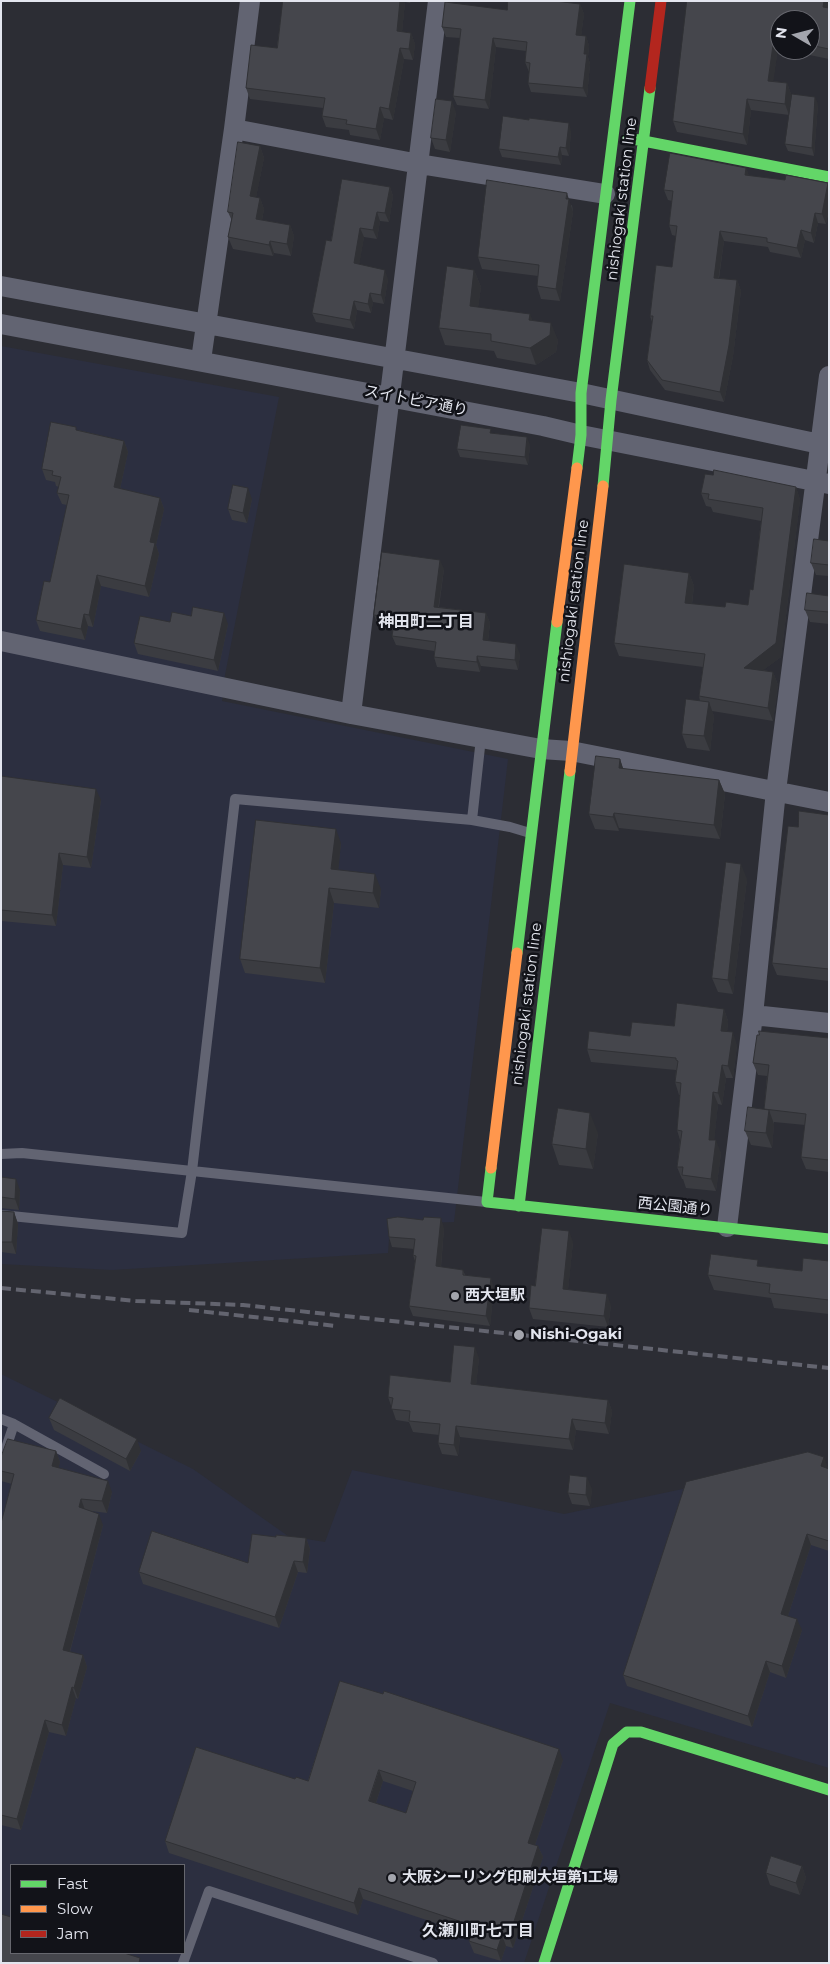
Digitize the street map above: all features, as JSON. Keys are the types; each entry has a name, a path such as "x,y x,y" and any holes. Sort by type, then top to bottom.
{"main road":[{"name":"nishiogaki station line","path":"487,1202 530,833 580,435 581,393 630,1"},
{"name":"nishiogaki station line","path":"519,1206 608,441 611,400 661,1"},
{"path":"614,135 829,176"},
{"name":"西公園通り","path":"487,1202 829,1239"},
{"path":"544,1963 613,1744 627,1732 641,1732 829,1790"}],"street":[{"path":"201,360 250,1"},
{"path":"350,714 438,1"},
{"path":"234,129 419,164 606,194"},
{"path":"1,286 395,357 581,393 824,445"},
{"name":"スイトピア通り","path":"1,324 389,396 822,483"},
{"path":"727,1227 753,1015 776,791 822,483 829,376"},
{"path":"1,642 350,714 541,749 571,751 829,802"},
{"path":"753,1015 829,1023"}],"lane":[{"path":"472,820 481,738"},
{"path":"1,1215 182,1233 192,1172 235,800 472,820 530,833"},
{"path":"1,1154 22,1153 487,1202"},
{"path":"1,1419 14,1424 104,1474"},
{"path":"1,1463 14,1424"},
{"path":"183,1963 209,1891 433,1963"}],"shaded area":[{"path":"1,346 279,397 225,675 222,701 508,759 454,1222 390,1224 388,1253 112,1270 1,1264"},
{"path":"1,1374 193,1469 288,1536 325,1542 352,1470 564,1514 811,1462 829,1468 829,1768 610,1703 524,1963 1,1963"}],"building":[{"path":"283,1 400,1 397,31 411,33 409,49 400,48 389,109 380,107 376,129 346,124 347,120 322,116 325,98 246,88 251,45 277,48"},
{"path":"508,1 555,1 580,4 576,35 586,36 584,54 587,54 583,88 528,83 530,63 525,62 527,42 493,38 485,100 453,96 461,29 442,27 445,2 507,10"},
{"path":"687,1 824,1 823,7 829,8 829,49 820,47 820,10 770,10 771,60 768,81 787,83 785,104 747,99 743,134 673,121"},
{"path":"792,94 815,97 812,148 785,144"},
{"path":"436,99 452,101 446,140 431,138"},
{"path":"503,116 569,123 566,148 560,147 558,157 499,149"},
{"path":"238,142 260,146 250,196 260,198 256,219 290,225 287,244 270,241 269,245 228,237 233,213 228,212"},
{"path":"670,153 746,168 745,175 785,180 786,175 828,183 822,214 815,213 811,233 801,230 797,248 767,242 767,238 720,231 714,278 737,280 729,345 720,392 662,380 647,360 653,316 650,316 656,265 672,267 677,226 669,225 673,191 664,190"},
{"path":"342,179 390,187 385,213 377,212 373,230 360,228 354,263 385,270 381,295 370,293 368,304 354,301 350,320 312,313 326,240 331,241"},
{"path":"487,180 567,193 566,199 569,199 556,289 537,286 539,265 478,257"},
{"path":"447,266 474,270 470,306 530,314 529,320 551,323 550,335 530,348 491,341 491,334 439,328"},
{"path":"51,422 124,441 114,487 160,498 150,542 155,543 145,586 97,575 89,615 84,614 81,629 36,620 44,581 50,582 69,495 57,493 61,477 52,475 53,471 42,469"},
{"path":"461,425 491,429 490,433 527,437 525,457 457,449"},
{"path":"714,470 796,487 776,643 744,668 773,672 768,708 699,696 705,654 614,643 624,564 689,573 685,603 725,607 726,602 748,605 750,589 753,590 763,508 708,499 709,494 701,493 705,474 713,475"},
{"path":"233,485 248,488 243,513 228,509"},
{"path":"814,539 829,541 829,565 811,563"},
{"path":"382,552 440,560 434,607 486,613 483,640 516,644 515,660 477,656 477,662 434,657 436,642 392,636 395,618 374,615"},
{"path":"807,593 829,596 829,612 805,610"},
{"path":"193,607 224,613 214,660 134,643 140,616 170,622 172,612 191,616"},
{"path":"686,699 709,702 704,736 682,734"},
{"path":"596,756 620,759 619,768 719,780 714,825 614,813 613,817 589,814"},
{"path":"1,776 96,789 87,857 59,853 52,915 1,910"},
{"path":"799,811 829,815 829,969 772,963 788,826 798,827"},
{"path":"256,820 336,829 331,869 375,874 373,893 329,888 320,968 240,959"},
{"path":"726,862 741,864 728,980 712,978"},
{"path":"677,1003 724,1009 721,1031 733,1032 728,1066 722,1065 718,1093 713,1092 709,1140 716,1140 711,1179 682,1175 683,1167 677,1167 682,1131 677,1130 681,1083 675,1082 678,1061 676,1058 587,1049 589,1031 630,1036 632,1022 674,1026"},
{"path":"759,1031 829,1038 829,1160 801,1157 806,1114 764,1109 769,1065 753,1063"},
{"path":"748,1107 769,1110 766,1133 745,1131"},
{"path":"558,1108 590,1113 586,1149 552,1144"},
{"path":"1,1177 16,1179 15,1199 1,1197"},
{"path":"1,1211 14,1212 12,1242 1,1242"},
{"path":"398,1217 423,1220 424,1217 441,1218 436,1266 463,1270 463,1275 491,1278 486,1316 409,1306 416,1256 413,1255 415,1239 389,1237 387,1219"},
{"path":"542,1228 569,1231 563,1289 607,1294 604,1316 529,1308 531,1285 535,1286"},
{"path":"711,1254 758,1260 757,1266 802,1271 803,1258 829,1261 829,1300 769,1293 770,1284 708,1275"},
{"path":"454,1345 475,1347 471,1384 608,1400 605,1423 572,1419 569,1439 456,1426 454,1445 438,1443 440,1424 409,1421 410,1411 391,1409 393,1398 388,1397 390,1375 450,1382"},
{"path":"60,1398 137,1439 126,1459 49,1418"},
{"path":"8,1439 56,1451 52,1466 108,1481 102,1501 81,1499 79,1507 99,1514 63,1650 83,1655 62,1725 45,1720 17,1819 1,1815 1,1523 14,1474 1,1471 1,1457"},
{"path":"808,1452 824,1457 821,1466 829,1469 829,1541 807,1534 781,1614 797,1619 788,1648 782,1666 766,1661 748,1716 623,1675 686,1482"},
{"path":"570,1475 587,1477 586,1495 568,1493"},
{"path":"152,1531 248,1563 252,1534 306,1538 303,1562 294,1561 275,1617 139,1572"},
{"path":"340,1681 383,1694 384,1691 559,1749 528,1843 538,1846 509,1937 502,1935 497,1950 469,1941 474,1926 359,1888 354,1903 165,1841 196,1747 295,1779 296,1777 308,1781","holes":["379,1770 416,1782 406,1813 369,1801"]},
{"path":"771,1856 802,1866 796,1883 766,1873"},
{"path":"1,1914 10,1917 10,1954 127,1954 140,1958 139,1963 1,1963"}],"railway":[{"path":"1,1288 136,1301 243,1305 829,1368"},
{"path":"189,1310 336,1326"}],"traffic: fast":[{"path":"577,468 581,435 581,393 630,1"},
{"path":"603,486 611,400 650,88"},
{"path":"628,138 829,177"},
{"path":"517,953 557,622"},
{"path":"519,1206 570,771"},
{"path":"491,1168 487,1202 829,1239"},
{"path":"544,1963 613,1744 627,1732 641,1732 829,1790"}],"traffic: slow":[{"path":"557,622 577,468"},
{"path":"570,771 603,486"},
{"path":"491,1168 517,953"}],"traffic: jam":[{"path":"650,88 661,1"}],"place":[{"name":"西大垣駅","path":"455,1296"},
{"name":"Nishi-Ogaki","path":"519,1335"},
{"name":"大阪シーリング印刷大垣第1工場","path":"392,1878"}],"district":[{"name":"神田町二丁目","path":"426,622"},
{"name":"久瀬川町七丁目","path":"478,1931"}]}
